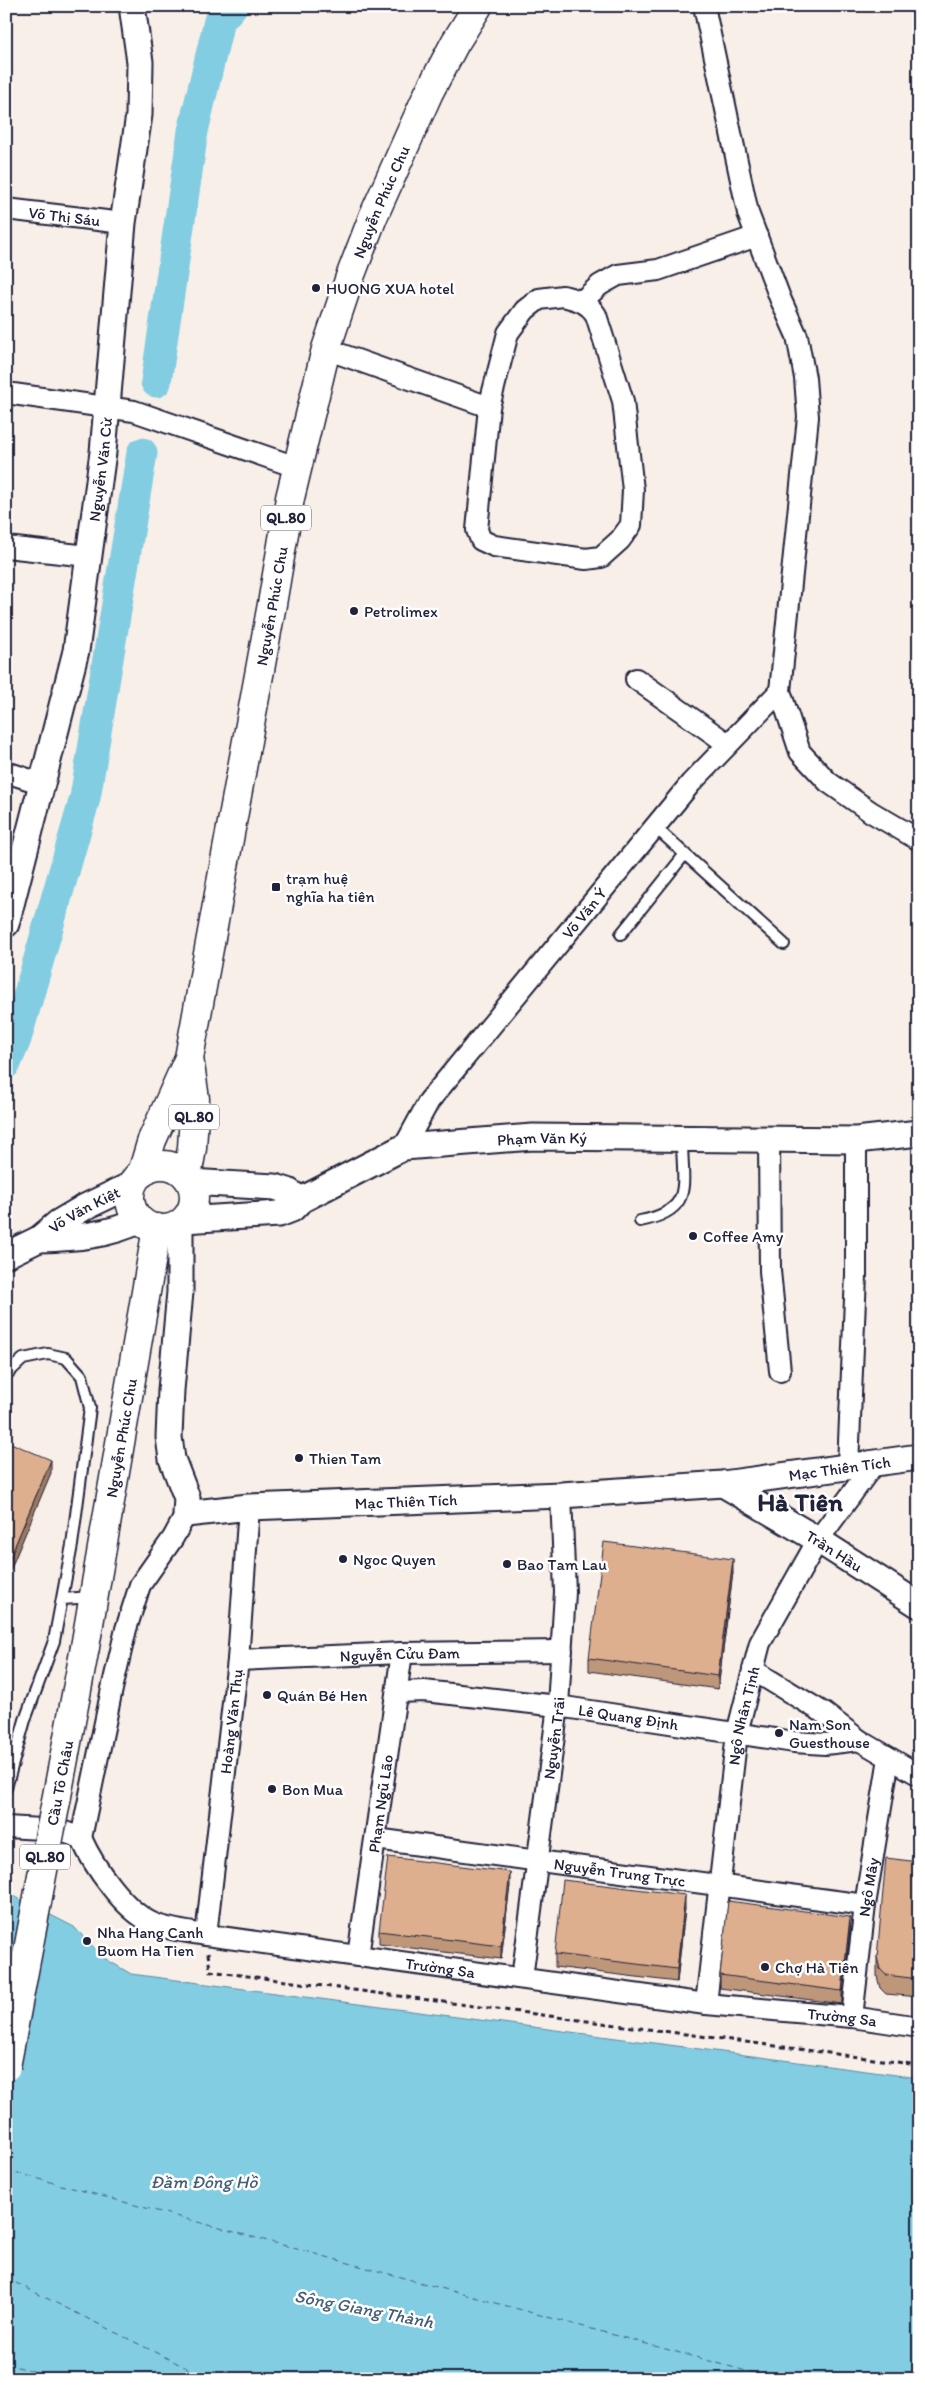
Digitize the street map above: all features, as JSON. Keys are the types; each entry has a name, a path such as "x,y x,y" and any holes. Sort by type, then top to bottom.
{"highway":[{"name":"Nguyễn Phúc Chu","path":"137,1178 160,1120 189,1058 296,467 326,349 350,276 373,217 429,92 455,43 478,6"},
{"name":"Nguyễn Phúc Chu","path":"188,1179 195,1099 189,1058"},
{"path":"165,1166 179,1170 188,1179 194,1191 194,1202 190,1212 166,1223 131,1205 137,1178 149,1168 165,1166"},
{"name":"Nguyễn Phúc Chu","path":"85,1647 93,1597 166,1223"},
{"name":"Cầu Tô Châu","path":"6,2067 85,1647"}],"street":[{"name":"Nguyễn Văn Cừ","path":"6,924 76,651 103,452 123,223 139,115 140,62 132,6"},
{"path":"704,6 748,213 780,298 797,336 805,378 808,417 780,691 800,752 823,776 871,812 919,840"},
{"name":"Võ Thị Sáu","path":"6,209 123,223"},
{"path":"582,301 600,285 618,275 658,270 757,236"},
{"path":"563,296 582,301 591,307 596,315 623,401 633,490 631,524 620,540 601,557 586,559 494,546 481,540 477,530 490,407 508,333 525,310 539,299 563,296"},
{"path":"326,349 490,407"},
{"path":"6,392 134,411 296,467"},
{"path":"6,548 88,556"},
{"path":"636,680 728,744"},
{"name":"Võ Văn Ý","path":"404,1147 429,1102 691,783 780,691"},
{"path":"6,772 43,784"},
{"name":"Phạm Văn Ký","path":"166,1223 279,1214 292,1209 302,1200 404,1147 533,1137 856,1140 919,1133"},
{"path":"769,1139 770,1271 780,1371"},
{"path":"848,1466 856,1275 856,1140"},
{"name":"Võ Văn Kiệt","path":"6,1255 39,1239 58,1223 85,1206 137,1178"},
{"path":"188,1179 275,1187 288,1191 302,1200"},
{"path":"6,1827 59,1830 81,1838 112,1689 126,1629 140,1585 173,1538 186,1514 187,1498 172,1459 169,1438 180,1292 166,1223"},
{"name":"Võ Văn Kiệt","path":"39,1239 98,1235 127,1227 166,1223"},
{"name":"Mạc Thiên Tích","path":"186,1514 249,1507 561,1494 724,1484 876,1461 919,1457"},
{"name":"Ngô Nhân Tịnh","path":"706,2004 738,1733 760,1643 818,1540 876,1461"},
{"name":"Trần Hầu","path":"724,1484 818,1540 919,1605"},
{"name":"Nguyễn Trãi","path":"522,1978 539,1861 558,1706 565,1592 561,1494"},
{"name":"Hoàng Văn Thụ","path":"206,1935 238,1660 249,1507"},
{"name":"Nguyễn Cửu Đam","path":"238,1660 402,1653 562,1651"},
{"name":"Phạm Ngũ Lão","path":"358,1956 398,1692 402,1653"},
{"path":"753,1670 824,1713 858,1740 919,1775"},
{"name":"Lê Quang Định","path":"398,1692 424,1691 558,1706 802,1743 825,1744 858,1740"},
{"name":"Ngô Mây","path":"852,2017 864,1905 889,1758"},
{"name":"Trường Sa","path":"81,1838 88,1855 130,1909 153,1923 206,1935 706,2004 852,2017 919,2027"},
{"name":"Nguyễn Trung Trực","path":"376,1838 864,1905"}],"lane":[{"path":"655,827 784,944"},
{"path":"621,934 685,854"},
{"path":"640,1221 661,1217 675,1208 682,1197 682,1139"},
{"path":"6,1375 23,1359 48,1354 66,1358 82,1376 90,1408 72,1545 54,1641 25,1720 6,1788"},
{"path":"62,1599 93,1597"}],"path":[{"path":"206,1935 210,1971 919,2065"}],"water":[{"name":"Đầm Đông Hồ","path":"6,1892 74,1927 104,1958 131,1974 919,2078 919,2379 6,2379"}],"building":[{"path":"6,1441 51,1460 6,1567"},
{"path":"604,1542 733,1559 718,1676 589,1658"},
{"path":"388,1857 510,1872 501,1946 379,1931"},
{"path":"886,1858 919,1862 919,1979 886,1975 880,1969 877,1957"},
{"path":"563,1880 685,1895 677,1969 555,1954"},
{"path":"728,1901 850,1917 842,1991 720,1975"}],"waterway":[{"path":"156,382 193,131 219,21 232,6"},
{"path":"6,1063 16,1039 85,798 142,453"}],"ferry route":[{"path":"6,2170 776,2379"},
{"path":"6,2278 201,2375 204,2379"},
{"path":"6,2364 64,2379"}],"place":[{"name":"HUONG XUA hotel","path":"316,288"},
{"name":"Petrolimex","path":"354,611"},
{"name":"trạm huệ nghĩa ha tiên","path":"276,887"},
{"name":"Coffee Amy","path":"693,1236"},
{"name":"Thien Tam","path":"299,1458"},
{"name":"Ngoc Quyen","path":"343,1559"},
{"name":"Bao Tam Lau","path":"507,1564"},
{"name":"Quán Bé Hen","path":"267,1695"},
{"name":"Nam Son Guesthouse","path":"779,1733"},
{"name":"Bon Mua","path":"272,1789"},
{"name":"Nha Hang Canh Buom Ha Tien","path":"87,1941"},
{"name":"Chợ Hà Tiên","path":"765,1967"}],"district":[{"name":"Hà Tiên","path":"800,1502"}],"water label":[{"name":"Sông Giang Thành","path":"364,2309"}]}
